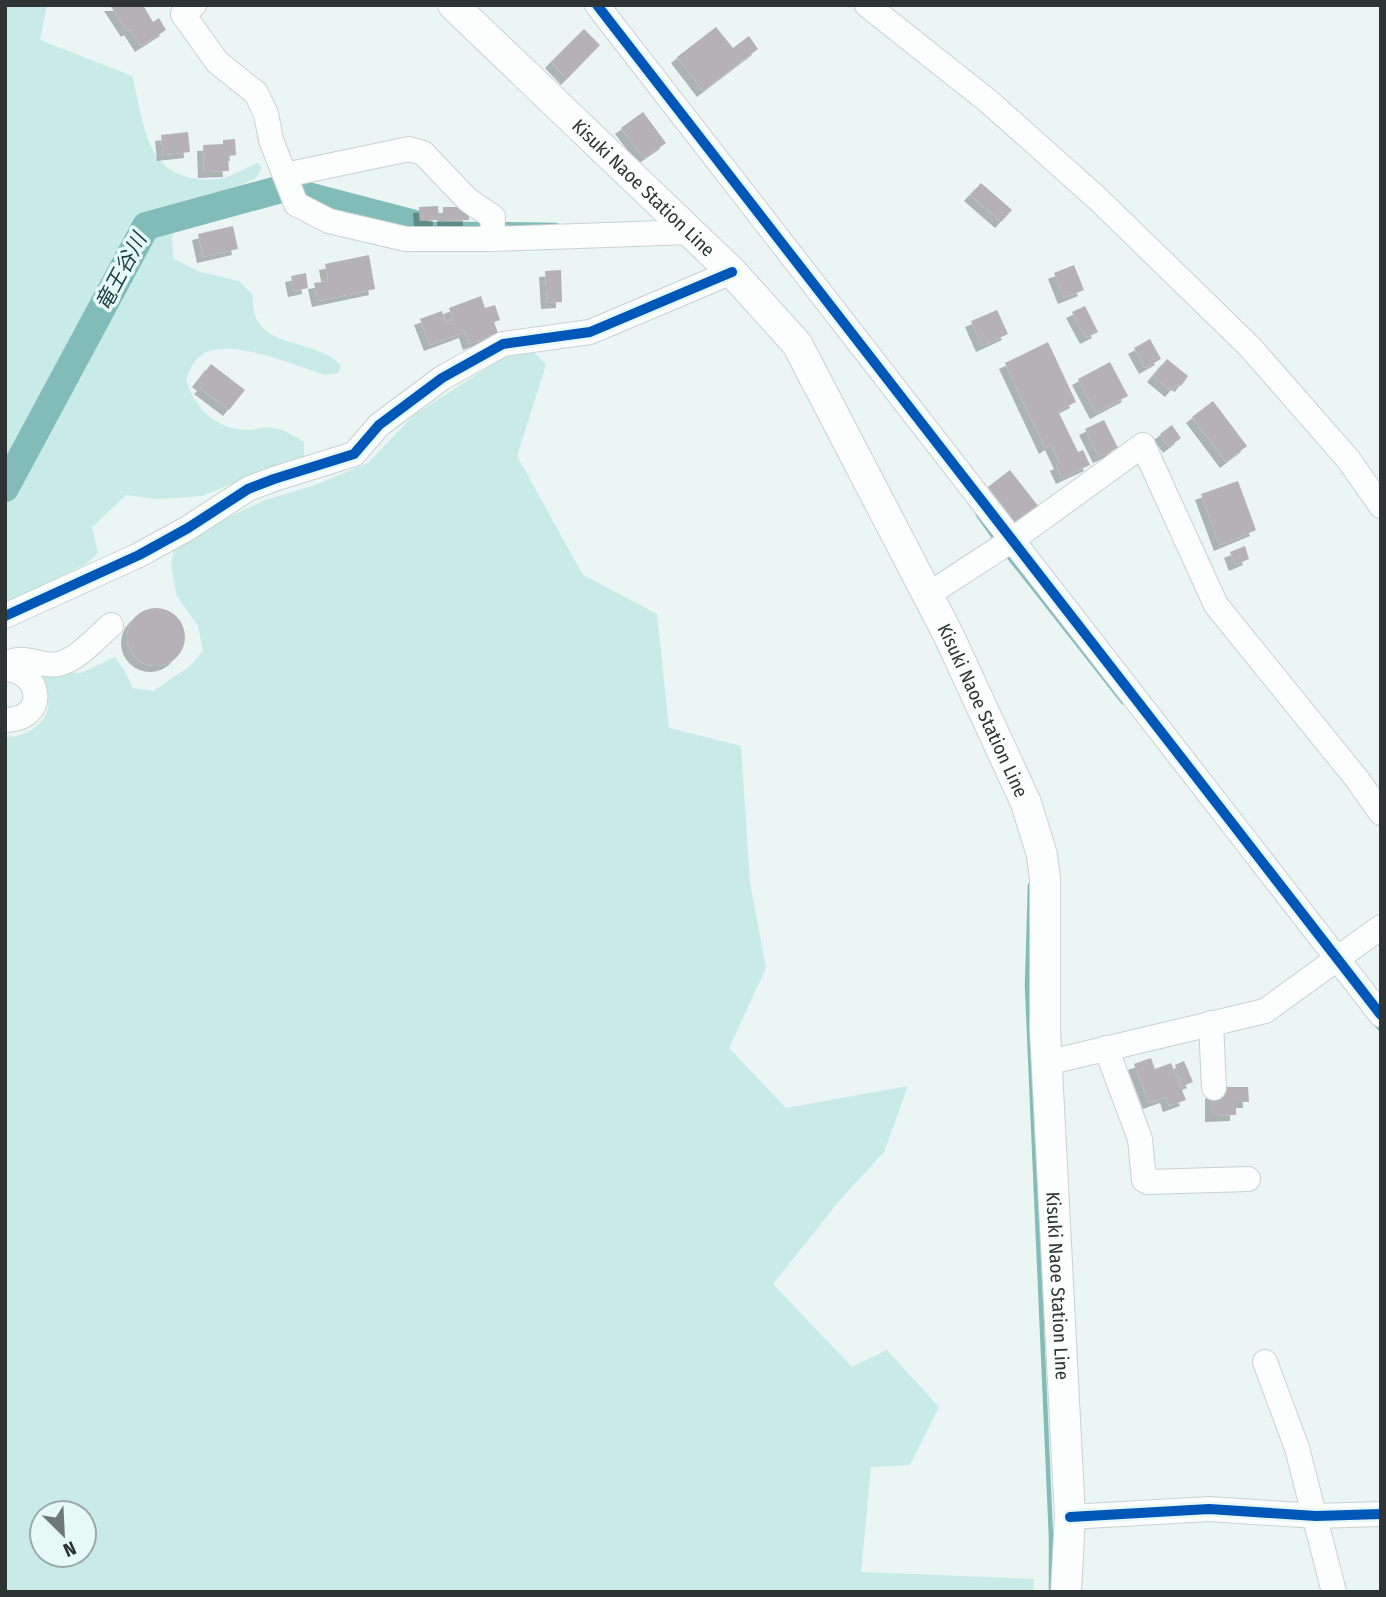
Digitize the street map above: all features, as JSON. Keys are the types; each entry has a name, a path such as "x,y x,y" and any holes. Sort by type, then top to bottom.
{"main road":[{"name":"Kisuki Naoe Station Line","path":"453,5 732,272 797,344 929,594 1026,803 1042,855 1046,916 1046,1063 1070,1517 1066,1592"}],"street":[{"path":"194,5 183,14 217,62 256,93 267,114 271,140 296,204 330,221 405,239 492,239 691,232"},
{"path":"597,5 1381,1015"},
{"path":"867,5 988,101 1098,198 1250,347 1348,459 1381,506"},
{"path":"285,175 409,149 423,153 468,200 492,217 492,239"},
{"path":"5,615 139,555 188,528 248,489 354,454 379,425 442,378 502,344 590,332 732,272"},
{"path":"929,594 1013,540 1143,445 1216,605 1357,779 1381,813"},
{"path":"5,667 24,659 61,664 111,625"},
{"path":"5,667 22,674 30,681 37,699 27,714 5,720"},
{"path":"1046,1063 1265,1011 1381,927"},
{"path":"1211,1023 1214,1088"},
{"path":"1106,1048 1140,1139 1144,1180 1248,1179"},
{"path":"1265,1362 1297,1448 1334,1592"},
{"path":"1070,1517 1209,1509 1316,1516 1381,1514"}],"shaded area":[{"path":"5,5 47,5 40,40 132,76 151,146 161,162 176,173 195,179 214,179 227,177 258,163 262,168 256,178 209,197 184,212 176,224 172,239 174,259 198,271 239,281 253,295 254,313 261,326 272,335 329,356 341,365 338,373 326,375 243,350 212,350 200,356 186,380 195,401 202,409 218,423 228,427 251,430 271,427 304,442 304,456 299,464 264,471 202,496 157,499 126,495 92,527 98,553 86,564 5,604"},
{"path":"533,351 546,365 517,456 583,575 657,614 669,728 741,746 750,883 766,968 729,1048 786,1108 908,1086 884,1152 840,1200 773,1284 852,1367 887,1350 939,1407 910,1465 871,1467 861,1572 1034,1579 1033,1592 5,1592 5,737 29,731 46,715 48,698 41,672 81,673 115,657 133,688 153,691 190,666 203,651 198,626 177,596 171,566 174,549 186,537 265,500 315,485 368,463 414,415 504,357"}],"building":[{"path":"110,5 143,5 153,22 159,18 166,30 141,46 130,29 127,31"},
{"path":"716,27 733,48 749,36 758,49 703,91 677,57"},
{"path":"584,29 600,45 567,79 551,62"},
{"path":"643,112 666,143 644,158 621,128"},
{"path":"188,132 190,152 163,155 161,135"},
{"path":"235,139 236,155 228,156 229,171 204,172 203,145 223,144 223,140"},
{"path":"981,183 1012,210 1001,222 970,195"},
{"path":"438,206 439,220 420,221 419,207"},
{"path":"443,207 469,207 469,220 443,221"},
{"path":"233,226 238,249 203,257 198,234"},
{"path":"369,255 375,289 318,301 314,283 328,281 325,264"},
{"path":"1074,265 1084,290 1064,298 1054,273"},
{"path":"561,270 562,302 547,303 545,271"},
{"path":"306,273 308,288 294,291 291,276"},
{"path":"481,296 485,308 495,305 500,320 494,322 498,333 469,344 465,332 430,345 420,319 442,311 446,322 453,319 449,308"},
{"path":"1085,306 1098,332 1086,338 1072,312"},
{"path":"997,310 1008,334 982,346 971,321"},
{"path":"1150,339 1161,359 1145,368 1134,348"},
{"path":"1048,342 1076,402 1058,411 1078,452 1083,450 1090,465 1062,478 1056,465 1060,463 1051,444 1045,448 1005,363"},
{"path":"1167,359 1188,376 1181,386 1177,384 1171,391 1153,376"},
{"path":"1110,362 1128,396 1096,413 1078,379"},
{"path":"211,364 245,390 229,410 200,388 203,385 198,381"},
{"path":"1213,401 1247,446 1226,462 1192,417"},
{"path":"1104,420 1118,448 1099,457 1085,429"},
{"path":"1172,425 1181,438 1169,447 1160,434"},
{"path":"1010,470 1039,507 1017,524 988,487"},
{"path":"1238,481 1256,530 1220,545 1201,494"},
{"path":"1245,546 1249,559 1235,565 1230,552"},
{"path":"156,608 167,610 180,621 185,637 183,648 172,661 156,666 145,664 132,653 127,637 129,626 140,613"},
{"path":"1151,1058 1155,1069 1171,1063 1186,1100 1169,1106 1166,1097 1149,1103 1134,1064"},
{"path":"1184,1061 1193,1082 1183,1086 1175,1065"},
{"path":"1221,1087 1248,1087 1249,1102 1236,1102 1236,1115 1211,1116 1211,1093"}],"waterway":[{"name":"竜王谷川","path":"5,488 146,226 281,189 415,224"},
{"path":"415,224 484,224"},
{"path":"499,224 557,225"},
{"path":"978,515 995,539"},
{"path":"1005,552 1123,702"},
{"path":"1030,885 1027,986 1051,1537 1051,1592"},
{"path":"1375,1023 1381,1030"}],"cycle path":[{"path":"597,5 1381,1015"},
{"path":"5,616 139,555 188,528 248,489 354,454 379,425 442,378 503,344 590,332 732,272"},
{"path":"1070,1517 1209,1509 1316,1516 1381,1514"}]}
